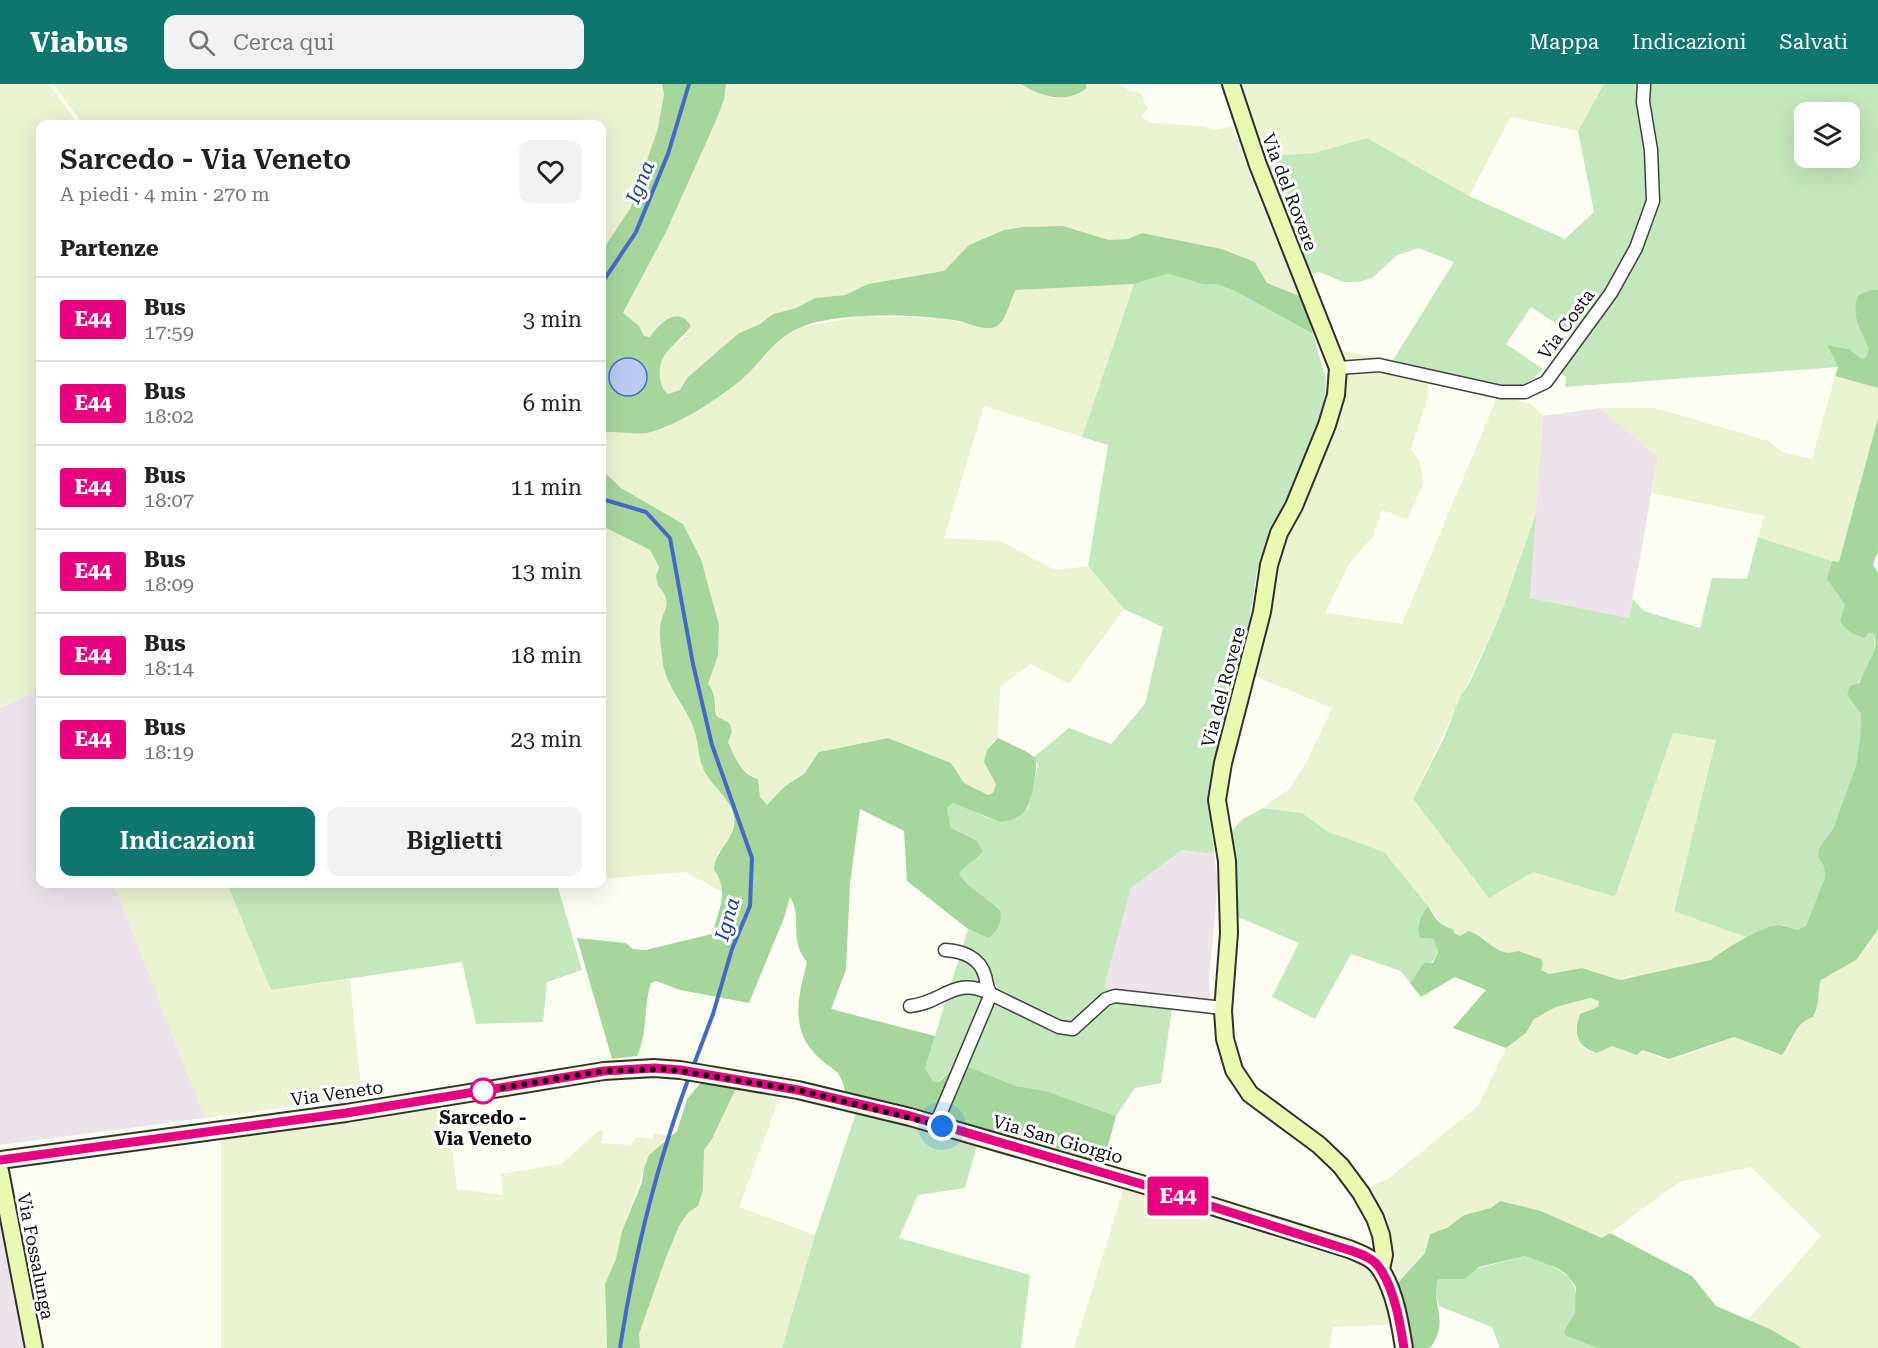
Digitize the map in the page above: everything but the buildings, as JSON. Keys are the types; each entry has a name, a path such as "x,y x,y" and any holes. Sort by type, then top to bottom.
{"street":[{"name":"Via del Rovere","path":"1231,84 1258,165 1338,368 1336,394 1327,425 1294,506 1279,533 1269,565 1262,612 1223,763 1217,800 1227,861 1229,933 1223,1008 1225,1040 1234,1070 1250,1094 1319,1145 1341,1166 1375,1218 1384,1255 1381,1269 1395,1305 1404,1348"},
{"name":"Via Costa","path":"1338,368 1379,365 1501,392 1526,392 1546,382 1611,293 1636,248 1653,201 1651,150 1643,102 1644,84"},
{"path":"945,951 965,954 976,960 982,969 986,987 991,994"},
{"path":"910,1006 919,1005 951,990 969,986 991,994 1059,1027 1073,1029 1106,999 1116,996 1223,1008"},
{"path":"936,1124 991,994"},
{"name":"Via Veneto","path":"0,1160 346,1113 604,1071 654,1068 680,1070"},
{"name":"Via San Giorgio","path":"680,1070 798,1090 936,1124 1138,1183 1349,1250 1368,1257 1381,1269"},
{"name":"Via Fossalunga","path":"0,1171 34,1348"}],"shaded area":[{"path":"1600,408 1658,457 1629,618 1529,598 1543,416"},
{"path":"36,691 36,888 116,888 205,1118 0,1145 0,708"},
{"path":"1182,850 1214,854 1218,883 1209,979 1211,1002 1104,988 1131,888"},
{"path":"0,1208 30,1348 0,1348"}],"green space":[{"path":"0,84 49,84 75,120 36,120 36,691 0,708"},
{"path":"53,84 662,84 664,94 658,128 631,207 606,245 606,120 80,120"},
{"path":"662,84 726,84 724,100 715,123 666,232 623,313 639,326 644,336 650,337 658,327 675,316 686,320 691,326 662,361 660,377 663,389 668,394 680,390 687,378 739,333 760,324 773,314 796,308 815,298 845,295 868,284 944,271 969,245 1004,230 1023,227 1063,226 1109,240 1128,239 1142,233 1222,249 1255,262 1267,283 1302,297 1313,334 1235,291 1216,284 1202,284 1168,274 1134,284 1016,290 1003,319 992,328 918,316 875,316 833,319 799,328 775,344 733,387 684,418 647,433 606,433 606,245 631,207 658,128 664,94"},
{"path":"726,84 1021,84 1051,98 1061,98 1079,94 1086,89 1086,84 1119,84 1130,91 1140,93 1148,108 1141,116 1152,123 1201,126 1216,130 1232,126 1262,205 1302,297 1267,283 1255,262 1222,249 1142,233 1128,239 1109,240 1063,226 1023,227 1004,230 969,245 944,271 868,284 845,295 815,298 796,308 773,314 760,324 739,333 687,378 680,390 668,394 662,389 659,367 668,348 682,339 691,325 687,320 651,337 644,336 639,327 623,314 666,232 715,123 724,100"},
{"path":"1021,84 1086,84 1086,89 1070,96 1054,97"},
{"path":"1230,84 1604,84 1578,131 1511,117 1469,196 1367,138 1314,153 1256,157"},
{"path":"1604,84 1878,84 1878,290 1858,295 1856,303 1856,317 1869,349 1866,357 1862,359 1849,349 1827,345 1838,367 1565,387 1566,377 1557,372 1579,339 1531,307 1506,344 1543,369 1534,378 1512,391 1500,394 1466,386 1393,360 1454,262 1419,248 1397,255 1372,278 1358,282 1344,282 1319,272 1305,275 1256,157 1314,153 1367,138 1469,196 1565,239 1594,212 1578,131"},
{"path":"1168,274 1202,284 1216,284 1235,291 1313,334 1326,380 1323,414 1257,571 1240,679 1216,753 1208,791 1214,854 1182,850 1131,888 1104,988 1174,997 1161,1083 1135,1088 1116,1116 1046,1091 1016,1086 959,1063 938,1082 933,1081 925,1068 968,929 988,938 1000,909 973,889 959,874 964,866 979,857 976,840 951,828 947,808 952,803 998,820 1007,820 1017,816 1028,809 1038,765 1034,757 1069,728 1111,744 1145,704 1163,627 1124,609 1088,566 1108,445 1082,437 1134,284"},
{"path":"1134,284 1082,437 984,406 944,538 1000,541 1055,570 1088,566 1124,609 1069,684 1030,664 1000,687 998,738 991,743 992,774 996,784 993,793 988,795 964,783 951,763 888,738 819,752 804,774 784,787 767,805 760,797 758,779 742,769 735,759 728,742 732,732 716,713 713,690 708,684 718,656 719,625 701,559 683,524 621,488 606,474 606,432 644,433 665,428 741,380 780,339 800,327 863,316 941,318 982,327 1001,322 1016,290"},
{"path":"1878,290 1878,388 1835,376 1838,367 1827,345 1849,349 1862,359 1866,357 1869,349 1855,310 1858,295"},
{"path":"1328,348 1393,360 1428,374 1428,398 1411,449 1419,460 1424,482 1407,520 1382,510 1373,536 1349,564 1325,613 1402,624 1498,395 1531,404 1543,416 1536,513 1501,613 1413,799 1489,898 1533,872 1615,897 1673,733 1717,740 1674,910 1749,938 1722,951 1711,960 1642,977 1631,975 1620,980 1582,968 1549,974 1540,970 1540,959 1518,951 1510,954 1503,952 1490,946 1485,937 1460,936 1444,927 1384,852 1327,831 1302,813 1263,808 1289,789 1304,767 1332,708 1252,675 1267,574 1335,413"},
{"path":"1835,376 1878,388 1878,418 1839,563 1758,537 1764,516 1652,493 1658,457 1600,408 1655,408 1769,441 1782,452 1812,459"},
{"path":"1878,418 1878,551 1873,565 1878,573 1878,930 1856,960 1821,980 1817,1008 1813,1017 1802,1023 1782,1055 1734,1037 1669,1059 1642,1050 1637,1055 1612,1046 1597,1053 1585,1047 1577,1034 1580,1014 1598,1007 1599,1001 1590,998 1556,1007 1534,1019 1526,1033 1506,1048 1453,1028 1486,990 1455,977 1421,997 1410,983 1424,963 1433,963 1438,952 1434,939 1420,938 1418,929 1428,906 1438,921 1453,929 1454,933 1460,936 1468,931 1498,950 1511,953 1518,951 1541,959 1543,965 1541,970 1549,974 1582,968 1620,980 1711,960 1741,940 1773,926 1785,926 1797,930 1806,926 1825,877 1824,867 1818,856 1819,848 1833,829 1856,765 1861,714 1847,695 1850,686 1859,683 1876,643 1874,634 1868,633 1865,638 1861,637 1844,626 1840,620 1845,605 1827,579 1832,561 1839,562"},
{"path":"606,474 621,488 683,524 701,559 719,625 718,656 708,684 713,693 716,714 730,724 732,732 728,742 733,753 742,769 758,779 760,797 767,805 784,787 804,774 819,752 888,738 951,763 964,783 988,795 993,793 996,784 984,762 987,750 998,738 1035,758 1035,776 1030,801 1025,811 1017,817 1000,822 953,803 947,808 951,828 976,840 983,851 959,874 1000,910 999,926 988,938 968,929 907,881 904,831 860,809 850,884 846,970 831,1009 935,1036 925,1068 933,1081 939,1082 959,1063 1016,1086 1046,1091 1116,1116 1102,1169 891,1103 846,1094 839,1075 819,1058 803,1036 798,1013 807,962 798,945 794,905 790,897 784,918 749,1003 680,990 656,981 651,983 643,1038 637,1056 612,1059 577,938 626,943 633,949 645,950 712,934 722,894 719,878 714,870 715,863 734,825 732,810 705,773 700,761 694,728 665,672 660,633 667,602 658,586 656,576 659,567 650,550 606,528"},
{"path":"1536,513 1530,598 1629,618 1633,599 1644,611 1700,628 1712,578 1747,579 1758,537 1832,561 1830,579 1846,605 1840,620 1860,637 1868,633 1874,634 1875,643 1868,668 1847,695 1861,714 1856,765 1833,829 1819,848 1818,856 1824,867 1825,877 1806,926 1797,930 1783,925 1749,938 1674,911 1716,740 1673,733 1615,897 1533,872 1489,898 1413,799 1444,738 1460,697 1470,682 1501,613"},
{"path":"606,528 650,550 657,559 658,586 665,593 668,606 663,616 661,646 665,675 700,743 702,767 727,799 734,818 731,836 725,848 718,852 714,870 720,877 724,893 685,872 606,879"},
{"path":"1263,808 1302,813 1327,831 1384,852 1428,906 1418,923 1420,938 1434,939 1437,947 1437,953 1431,963 1410,983 1401,971 1351,954 1315,1019 1272,997 1299,943 1226,912 1226,836 1243,819"},
{"path":"116,888 229,888 271,990 350,979 362,1097 205,1118"},
{"path":"229,888 558,888 582,970 547,982 543,1022 476,1024 462,962 271,990"},
{"path":"1878,930 1878,1348 1802,1348 1770,1329 1747,1321 1821,1236 1751,1167 1679,1182 1603,1238 1541,1211 1500,1201 1491,1208 1464,1215 1447,1228 1430,1234 1425,1253 1395,1286 1385,1228 1364,1189 1388,1179 1478,1106 1506,1048 1526,1033 1534,1019 1556,1007 1590,998 1599,1001 1598,1008 1580,1015 1576,1025 1577,1038 1586,1050 1597,1053 1612,1046 1637,1055 1642,1050 1661,1058 1681,1057 1734,1037 1782,1055 1791,1044 1796,1028 1804,1020 1813,1017 1817,1011 1817,991 1821,980 1869,946"},
{"path":"708,1074 739,1082 712,1139 704,1150 703,1190 698,1206 689,1212 679,1226 665,1260 639,1334 640,1348 607,1348 605,1284 616,1259 622,1231 642,1182 644,1168 649,1155 677,1131 687,1099"},
{"path":"739,1082 782,1091 739,1207 815,1235 782,1348 640,1348 638,1334 678,1228 689,1212 698,1206 703,1189 704,1150 712,1139"},
{"path":"446,1096 457,1189 503,1195 501,1174 561,1164 597,1132 603,1130 602,1143 631,1145 634,1139 639,1137 653,1139 654,1133 669,1136 649,1156 622,1231 616,1259 605,1284 607,1348 221,1348 221,1127"},
{"path":"858,1107 978,1142 965,1188 918,1195 899,1238 1030,1275 1021,1348 782,1348 815,1235"},
{"path":"1124,1187 1381,1268 1393,1325 1333,1327 1330,1348 1074,1348"},
{"path":"1500,1201 1541,1211 1602,1238 1610,1233 1692,1276 1716,1306 1770,1329 1802,1348 1598,1348 1566,1336 1564,1331 1575,1313 1576,1287 1566,1274 1557,1268 1525,1256 1479,1267 1464,1279 1438,1279 1436,1297 1440,1321 1436,1338 1430,1348 1409,1348 1395,1286 1425,1253 1430,1234 1447,1228 1464,1215 1491,1208"},
{"path":"1525,1256 1557,1269 1571,1281 1575,1290 1575,1315 1566,1336 1598,1348 1500,1348 1492,1327 1439,1306 1435,1290 1438,1279"}],"water":[{"path":"628,358 641,364 647,377 641,390 628,396 615,390 609,377 615,364"}],"waterway":[{"name":"Igna","path":"606,277 636,232 668,154 689,84"},
{"name":"Igna","path":"606,500 646,512 670,538 693,664 712,745 752,858 750,906 732,949 713,1014 693,1067"},
{"name":"Igna","path":"620,1348 632,1279 648,1211 677,1110 689,1077"}],"bus line":[{"name":"E44","path":"0,1160 346,1113 604,1071 654,1068 680,1070 798,1090 910,1116 1138,1183 1368,1257 1381,1269 1392,1295 1404,1348"}],"place":[{"name":"Sarcedo - Via Veneto","path":"483,1091"}],"route":[{"path":"483,1091 477,1092 604,1071 654,1068 680,1070 798,1090 910,1116 942,1126"}]}
